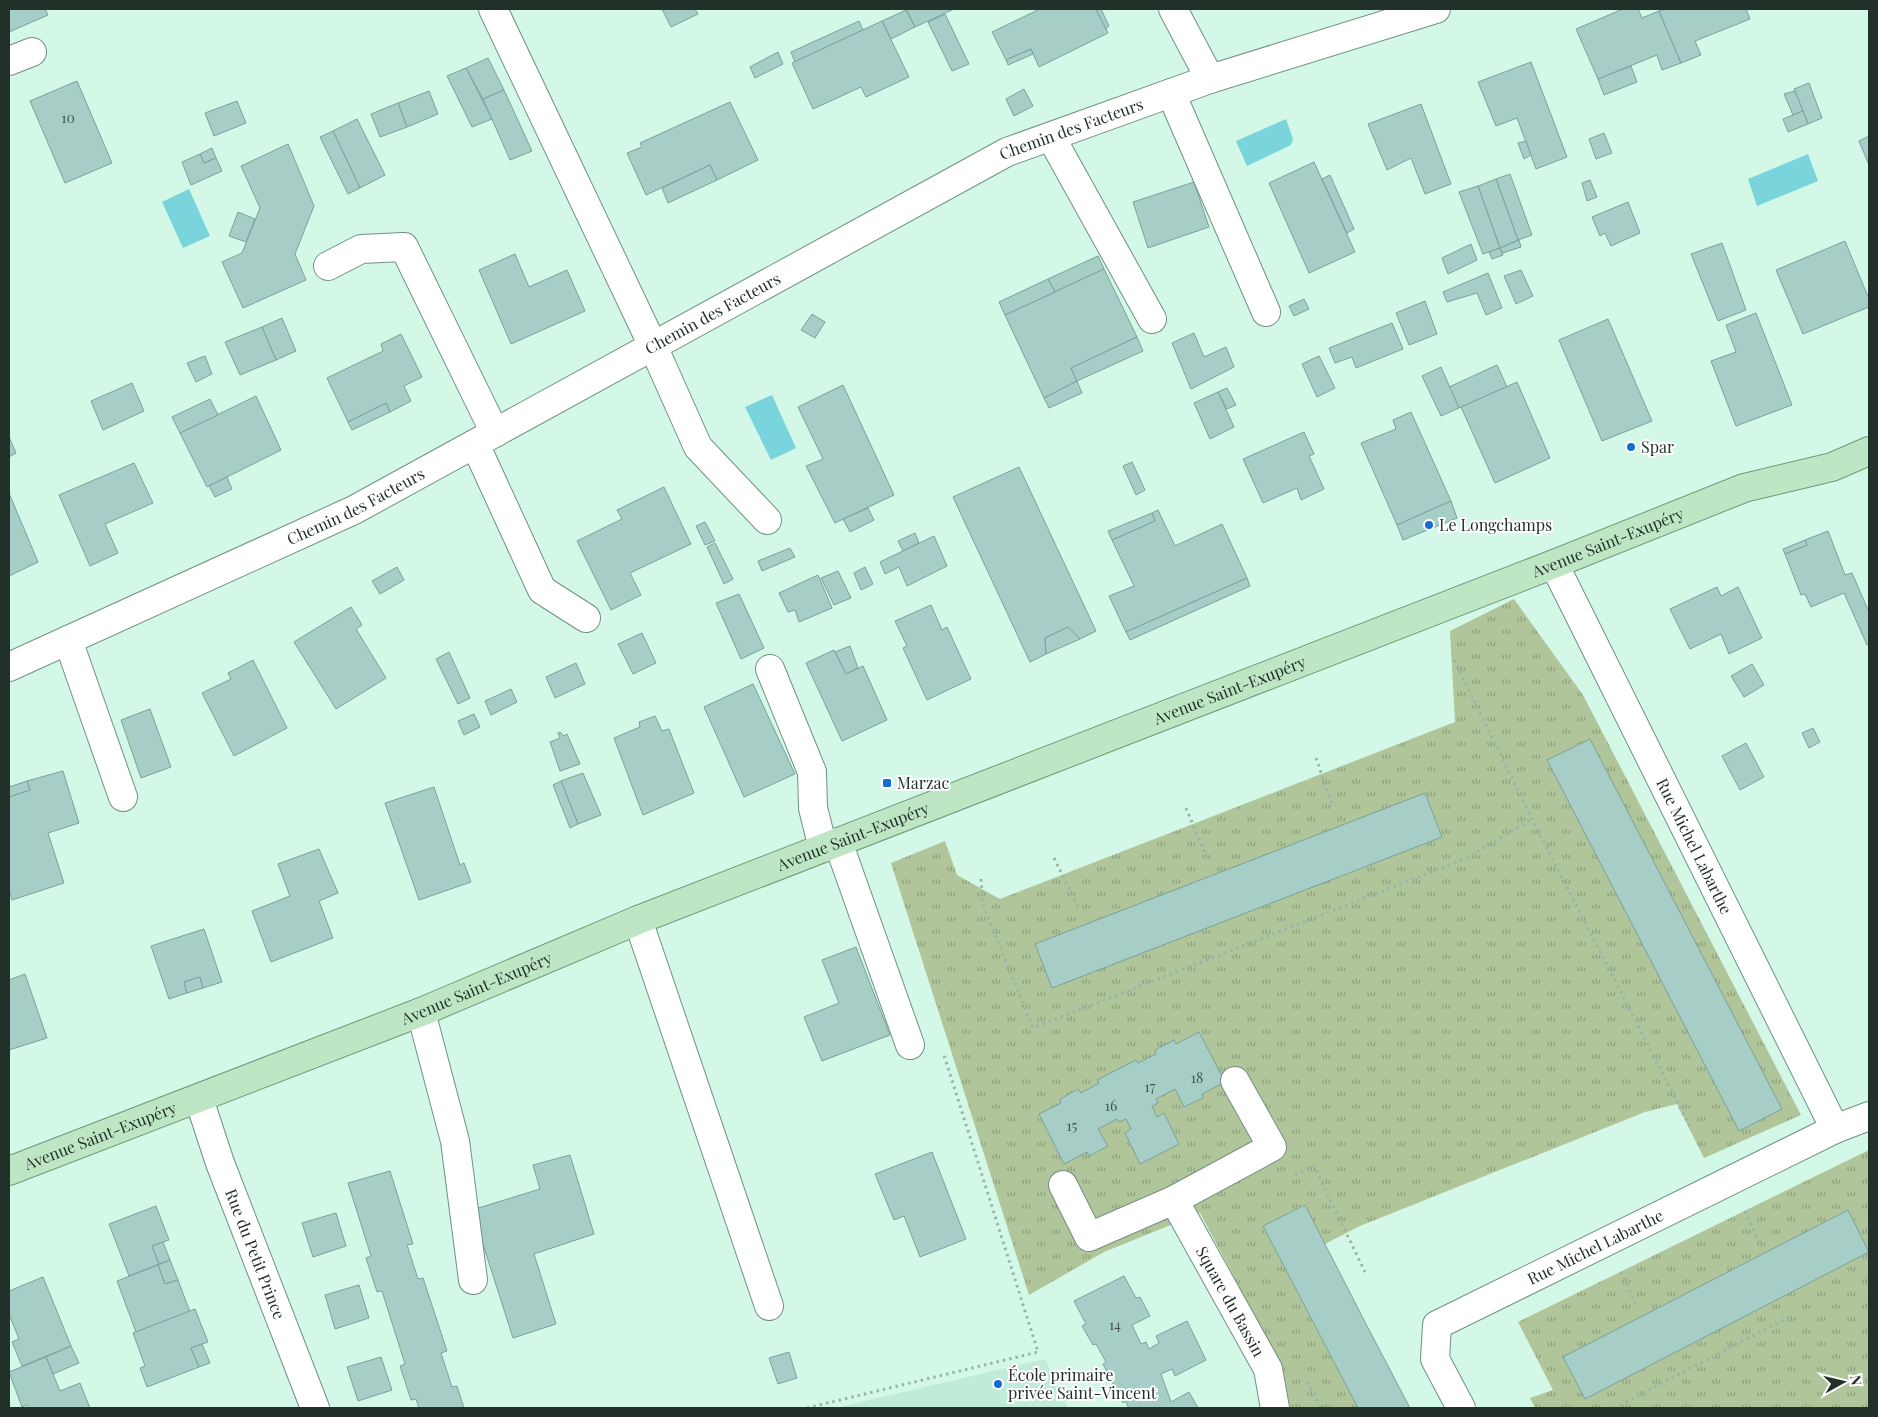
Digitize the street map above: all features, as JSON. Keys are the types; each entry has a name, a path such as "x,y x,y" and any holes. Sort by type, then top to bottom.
{"main road":[{"name":"Avenue Saint-Exupéry","path":"9,1171 421,1012 638,920 1554,564 1744,488 1832,467 1869,451"}],"street":[{"path":"493,9 653,346 698,447 767,520"},
{"path":"1173,9 1210,79"},
{"name":"Chemin des Facteurs","path":"9,667 354,510 1008,152 1210,79 1436,9"},
{"path":"1171,93 1266,312"},
{"path":"1051,137 1152,319"},
{"path":"328,266 361,249 404,247 485,438 542,590 586,618"},
{"name":"Rue Michel Labarthe","path":"1554,564 1835,1129"},
{"path":"68,640 124,797"},
{"path":"770,669 812,772 813,808 910,1045"},
{"path":"638,920 768,1306"},
{"path":"421,1012 455,1142 473,1280"},
{"path":"1063,1185 1090,1237 1174,1200 1272,1147 1235,1081"},
{"name":"Rue du Petit Prince","path":"199,1099 220,1163 315,1408"},
{"name":"Rue Michel Labarthe","path":"1461,1408 1435,1359 1437,1325 1835,1129 1869,1116"},
{"name":"Square du Bassin","path":"1174,1200 1268,1369 1275,1408"}],"path":[{"path":"1454,660 1532,819 1690,1127"},
{"path":"1316,758 1332,807"},
{"path":"1186,808 1207,858"},
{"path":"981,880 983,905 1033,1028 1467,858 1532,819"},
{"path":"1054,858 1079,909"},
{"path":"807,1408 1038,1352 942,1052"},
{"path":"1288,1178 1314,1166 1365,1272"},
{"path":"1614,1408 1789,1317"},
{"path":"1303,1374 1321,1408"}],"shaded area":[{"name":"École primaire privée Saint-Vincent","path":"1045,1359 1068,1408 835,1408"}],"green space":[{"path":"1514,599 1583,695 1801,1115 1704,1158 1677,1104 1645,1112 1360,1226 1325,1244 1304,1205 1263,1226 1358,1408 1290,1408 1283,1369 1200,1213 1104,1252 1029,1295 891,863 945,841 957,875 1000,899 1455,722 1450,631"},
{"path":"1869,1150 1869,1408 1535,1408 1530,1398 1553,1390 1518,1322"}],"water":[{"path":"1286,119 1293,139 1291,145 1247,166 1236,141"},
{"path":"1808,154 1818,181 1757,206 1748,179"},
{"path":"189,189 210,236 183,248 162,202"},
{"path":"772,395 796,448 771,460 745,407"}],"building":[{"path":"9,9 45,9 48,15 9,32"},
{"path":"662,9 695,9 698,14 671,27"},
{"path":"906,9 954,9 915,27"},
{"path":"1040,9 1096,9 1108,33 1039,67 1031,49 1006,60 992,32"},
{"path":"1096,9 1101,9 1109,26 1106,29"},
{"path":"1623,9 1638,9 1642,18 1659,11 1681,63 1662,70 1657,55 1598,79 1576,29"},
{"path":"1666,9 1746,9 1750,19 1695,41 1701,55 1681,63 1659,11"},
{"path":"906,10 915,27 891,39 882,21"},
{"path":"945,14 969,64 952,71 928,22"},
{"path":"859,21 863,30 795,62 791,52"},
{"path":"882,21 909,77 866,97 861,87 813,109 792,63"},
{"path":"1031,49 1033,54 1008,65 1006,60"},
{"path":"778,52 783,64 755,78 750,67"},
{"path":"488,58 504,90 483,99 466,68"},
{"path":"1531,62 1567,157 1536,169 1517,118 1496,126 1478,82"},
{"path":"1631,66 1637,82 1604,95 1598,79"},
{"path":"466,68 492,119 472,127 447,76"},
{"path":"77,81 112,163 65,183 30,101"},
{"path":"1809,83 1822,118 1808,124 1794,89"},
{"path":"1024,89 1033,106 1014,116 1006,99"},
{"path":"504,90 532,151 510,160 483,99"},
{"path":"429,91 438,114 407,127 398,103"},
{"path":"1795,91 1803,111 1793,115 1784,94"},
{"path":"237,101 246,123 214,136 205,113"},
{"path":"730,102 758,160 717,180 710,165 646,195 627,153 642,147 640,143"},
{"path":"398,103 407,127 380,137 371,114"},
{"path":"1421,104 1451,184 1425,194 1411,158 1387,170 1368,124"},
{"path":"1803,111 1808,124 1788,132 1783,119"},
{"path":"357,119 385,175 360,188 333,131"},
{"path":"333,131 360,188 348,194 320,137"},
{"path":"1604,133 1612,153 1596,159 1589,139"},
{"path":"1869,136 1869,165 1859,141"},
{"path":"1526,141 1531,155 1524,159 1518,143"},
{"path":"288,144 314,206 295,254 306,280 243,308 222,262 242,253 260,208 241,166"},
{"path":"212,148 216,158 204,163 200,154"},
{"path":"200,154 204,163 216,158 222,171 191,185 182,162"},
{"path":"1314,162 1355,252 1309,273 1269,183"},
{"path":"710,165 717,180 668,203 662,188"},
{"path":"1510,174 1532,235 1518,240 1496,179"},
{"path":"1330,175 1354,229 1347,233 1322,179"},
{"path":"1496,179 1518,240 1500,248 1478,186"},
{"path":"1590,180 1597,197 1587,201 1582,183"},
{"path":"1194,182 1209,227 1148,248 1133,202"},
{"path":"1478,186 1500,248 1483,254 1459,192"},
{"path":"1628,202 1640,233 1611,246 1605,233 1600,236 1592,217"},
{"path":"238,212 255,219 246,242 229,236"},
{"path":"1519,240 1521,247 1503,253 1500,248"},
{"path":"1845,241 1869,299 1869,307 1803,334 1776,270"},
{"path":"1722,243 1746,310 1718,321 1691,254"},
{"path":"1471,244 1477,260 1448,274 1442,258"},
{"path":"1500,248 1503,255 1492,259 1489,252"},
{"path":"515,254 529,287 567,270 585,311 511,344 479,270"},
{"path":"1098,256 1104,269 1055,292 1048,279"},
{"path":"1104,269 1137,337 1071,368 1077,381 1044,398 1005,315"},
{"path":"1521,270 1533,296 1516,304 1504,276"},
{"path":"1488,273 1502,308 1486,315 1477,293 1447,302 1443,292"},
{"path":"1048,279 1055,292 1005,315 999,302"},
{"path":"1304,299 1309,309 1294,316 1289,306"},
{"path":"1425,301 1437,334 1409,345 1396,313"},
{"path":"1756,313 1792,405 1736,426 1711,361 1736,352 1726,325"},
{"path":"812,314 825,322 815,338 801,330"},
{"path":"282,318 296,351 276,360 262,327"},
{"path":"1608,319 1652,421 1602,441 1559,340"},
{"path":"1392,323 1403,349 1356,368 1352,357 1335,363 1329,348"},
{"path":"262,327 276,360 240,375 225,342"},
{"path":"1194,333 1204,357 1226,347 1234,367 1191,389 1172,343"},
{"path":"401,334 422,377 404,386 411,401 390,412 386,403 348,422 327,378 383,351 381,344"},
{"path":"1137,337 1143,351 1077,381 1071,368"},
{"path":"205,356 212,374 196,382 187,363"},
{"path":"1319,356 1335,388 1317,397 1302,364"},
{"path":"1497,365 1507,387 1459,408 1449,387"},
{"path":"1441,367 1459,408 1441,416 1422,376"},
{"path":"1077,381 1082,393 1049,408 1044,398"},
{"path":"1517,382 1550,458 1495,483 1461,407"},
{"path":"132,383 144,411 103,430 91,401"},
{"path":"843,385 894,495 835,523 806,466 823,459 798,407"},
{"path":"1227,388 1236,405 1227,409 1218,392"},
{"path":"1218,392 1234,427 1210,439 1194,403"},
{"path":"256,396 281,450 207,487 180,433"},
{"path":"210,399 218,415 180,433 172,417"},
{"path":"386,403 390,412 352,430 348,422"},
{"path":"1411,412 1451,501 1397,525 1361,443 1396,429 1393,420"},
{"path":"1304,432 1314,454 1309,456 1324,489 1301,500 1297,488 1263,503 1243,459"},
{"path":"9,437 16,453 9,457"},
{"path":"1132,462 1145,490 1136,495 1123,466"},
{"path":"134,463 153,503 105,524 118,553 90,566 59,495"},
{"path":"1019,467 1096,631 1080,639 1068,627 1045,638 1046,654 1030,662 953,497"},
{"path":"227,477 232,489 215,497 209,486"},
{"path":"664,487 691,544 630,573 641,595 611,610 577,541 622,519 617,510"},
{"path":"9,493 38,562 9,576"},
{"path":"1451,501 1457,518 1403,540 1397,525"},
{"path":"868,508 874,520 850,532 843,519"},
{"path":"1158,510 1175,546 1222,524 1247,578 1126,632 1109,596 1134,586 1112,540 1155,521 1152,513"},
{"path":"1152,513 1155,521 1112,540 1108,531"},
{"path":"705,522 715,541 705,545 696,526"},
{"path":"1828,531 1845,575 1852,573 1869,612 1869,643 1867,645 1844,593 1811,607 1805,594 1801,595 1785,554 1807,545 1805,540"},
{"path":"915,533 919,543 903,551 898,541"},
{"path":"934,536 947,566 907,586 899,567 885,574 880,562"},
{"path":"1805,540 1807,545 1785,554 1783,549"},
{"path":"715,543 733,579 724,584 707,547"},
{"path":"790,548 795,557 762,571 758,561"},
{"path":"397,567 404,580 380,594 372,581"},
{"path":"865,567 873,584 861,590 854,573"},
{"path":"838,571 851,598 834,605 821,578"},
{"path":"818,575 832,608 799,622 795,610 788,612 779,593"},
{"path":"1247,578 1250,586 1130,640 1126,632"},
{"path":"1717,587 1721,596 1738,587 1762,638 1729,654 1721,634 1690,649 1670,609"},
{"path":"739,594 764,648 741,659 716,603"},
{"path":"931,605 942,630 947,627 971,679 927,700 903,648 907,646 895,621"},
{"path":"351,607 362,625 356,629 386,678 336,709 294,642"},
{"path":"1068,627 1080,639 1046,654 1045,638"},
{"path":"642,633 656,663 633,674 618,644"},
{"path":"850,646 858,668 846,674 835,652"},
{"path":"834,650 846,674 863,666 887,720 842,741 806,663"},
{"path":"449,652 470,698 458,704 436,659"},
{"path":"253,660 287,728 234,756 202,693 231,679 228,673"},
{"path":"576,663 585,684 555,698 546,677"},
{"path":"1752,664 1764,685 1744,697 1731,676"},
{"path":"753,684 795,774 744,797 704,707"},
{"path":"511,689 517,702 491,715 485,701"},
{"path":"150,709 171,767 141,778 121,720"},
{"path":"474,714 480,727 464,735 458,721"},
{"path":"655,716 662,731 669,729 694,793 643,815 614,738 640,727 639,722"},
{"path":"1813,728 1820,742 1809,748 1802,733"},
{"path":"560,732 564,736 567,734 580,764 560,771 550,742 560,738 558,733"},
{"path":"1590,739 1782,1109 1739,1131 1547,760"},
{"path":"1746,743 1764,777 1740,790 1722,756"},
{"path":"63,771 79,823 48,833 64,883 12,900 9,891 9,797 30,790 27,781"},
{"path":"583,773 601,815 578,824 561,781"},
{"path":"27,781 30,790 9,797 9,787"},
{"path":"561,781 578,824 570,828 553,785"},
{"path":"434,787 460,865 464,863 471,882 419,900 385,803"},
{"path":"1425,793 1442,837 1052,988 1035,944"},
{"path":"319,849 338,893 319,901 333,938 271,962 252,911 290,896 278,864"},
{"path":"204,929 222,982 203,988 200,977 184,982 187,993 169,999 151,946"},
{"path":"856,947 890,1035 822,1061 804,1017 839,1003 822,960"},
{"path":"25,974 47,1038 9,1050 9,980"},
{"path":"200,977 203,988 187,993 184,982"},
{"path":"1199,1032 1225,1082 1202,1094 1203,1098 1184,1107 1175,1089 1156,1099 1158,1103 1152,1106 1157,1117 1164,1113 1179,1144 1140,1164 1125,1133 1131,1129 1126,1119 1119,1122 1117,1119 1098,1129 1108,1146 1089,1156 1087,1152 1064,1164 1039,1114 1061,1103 1060,1099 1078,1089 1081,1093 1099,1083 1097,1080 1136,1060 1138,1063 1156,1054 1155,1050 1174,1040 1176,1044"},
{"path":"932,1152 966,1239 920,1257 904,1216 894,1220 875,1174"},
{"path":"570,1155 594,1234 534,1254 556,1324 513,1338 472,1210 540,1189 533,1165"},
{"path":"390,1171 413,1244 407,1245 418,1279 423,1278 447,1351 441,1353 452,1387 457,1386 464,1408 419,1408 416,1399 411,1400 400,1366 405,1364 382,1291 377,1292 366,1258 371,1256 348,1183"},
{"path":"1305,1205 1410,1408 1358,1408 1263,1226"},
{"path":"156,1206 169,1240 152,1246 159,1264 129,1276 109,1224"},
{"path":"1848,1210 1869,1252 1585,1399 1563,1357"},
{"path":"336,1213 346,1246 313,1257 302,1223"},
{"path":"163,1242 170,1260 159,1264 152,1246"},
{"path":"170,1260 178,1280 165,1284 158,1265"},
{"path":"158,1265 165,1284 178,1280 190,1312 136,1332 117,1281"},
{"path":"1124,1276 1136,1298 1140,1297 1150,1316 1132,1325 1141,1344 1146,1342 1149,1349 1159,1343 1156,1336 1187,1321 1206,1360 1175,1376 1172,1369 1161,1374 1171,1402 1189,1392 1198,1408 1129,1408 1125,1401 1123,1403 1103,1364 1106,1362 1096,1344 1093,1345 1082,1326 1086,1324 1074,1301"},
{"path":"43,1277 71,1346 22,1366 12,1342 19,1339 9,1314 9,1291"},
{"path":"359,1285 369,1318 335,1329 325,1295"},
{"path":"195,1309 208,1342 191,1348 199,1367 147,1387 140,1368 145,1366 133,1333"},
{"path":"202,1344 210,1363 199,1367 191,1348"},
{"path":"71,1346 79,1363 53,1374 46,1357"},
{"path":"789,1352 797,1378 778,1384 769,1358"},
{"path":"46,1357 60,1391 80,1383 90,1408 28,1408 27,1405 22,1407 9,1372"},
{"path":"381,1357 392,1390 358,1401 347,1367"}],"place":[{"name":"Spar","path":"1631,447"},
{"name":"Le Longchamps","path":"1429,525"},
{"name":"Marzac","path":"887,783"},
{"name":"École primaire privée Saint-Vincent","path":"998,1384"}]}
